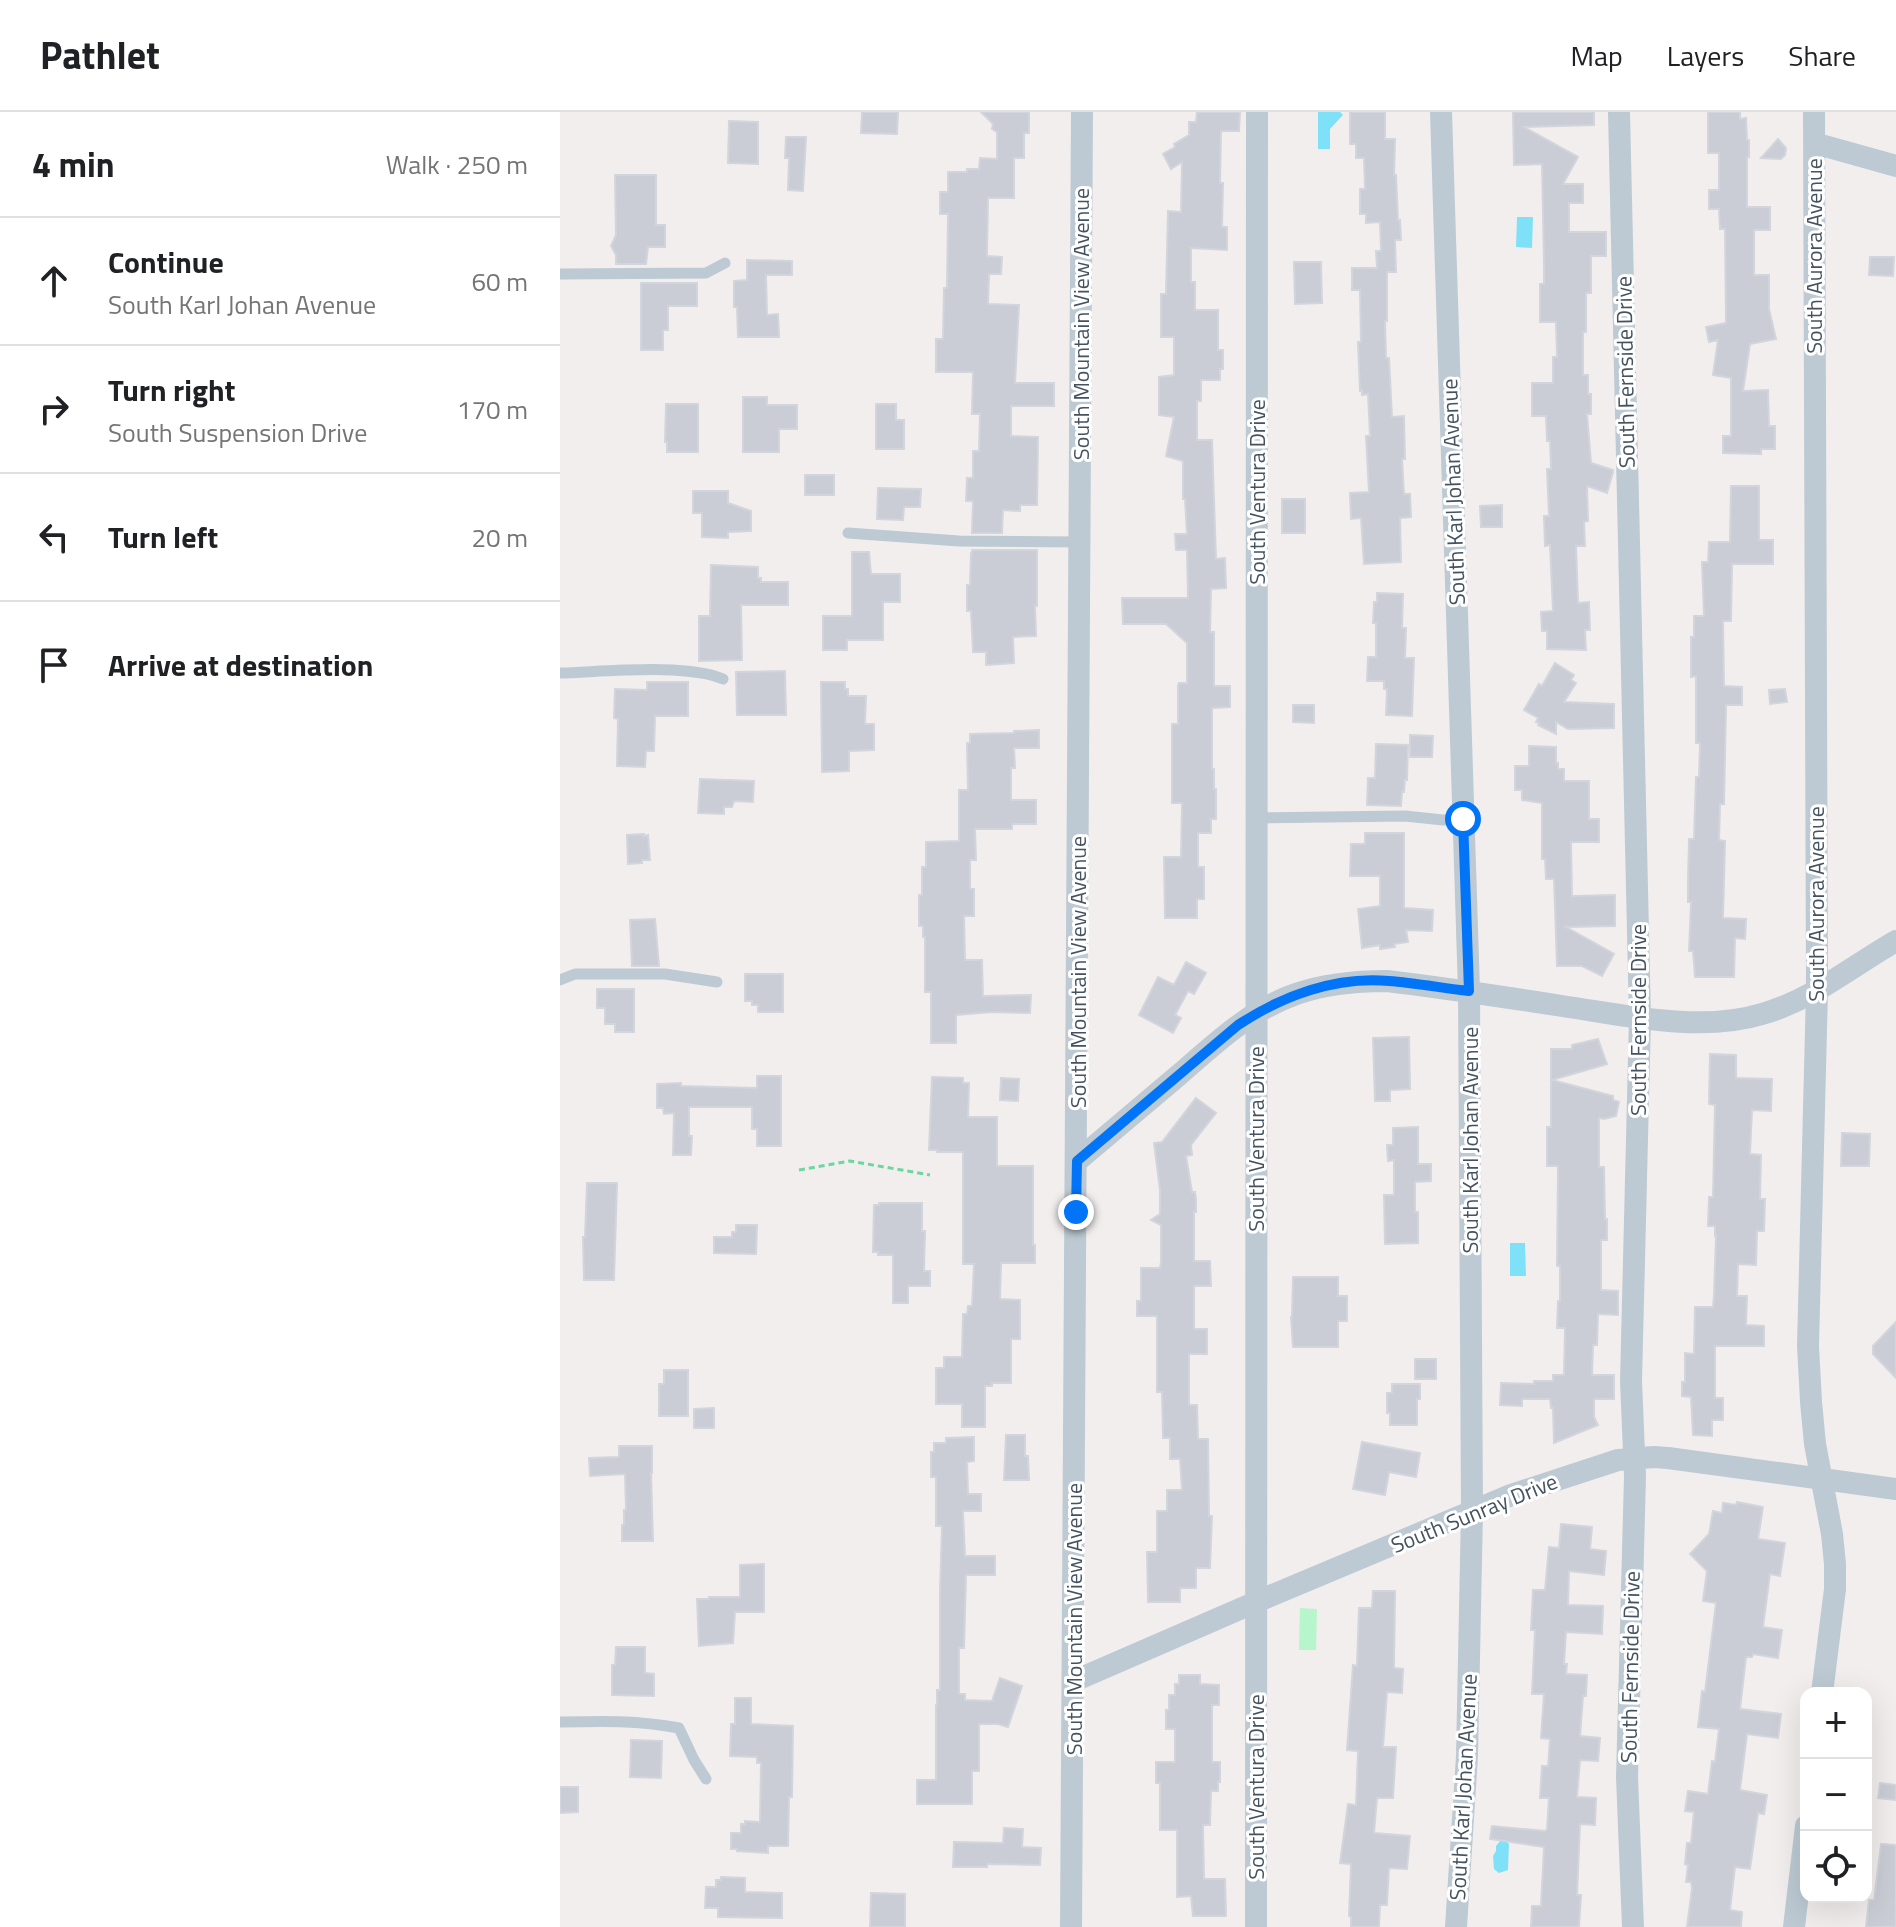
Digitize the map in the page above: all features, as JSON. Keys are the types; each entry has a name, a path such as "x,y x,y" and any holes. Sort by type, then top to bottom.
{"street":[{"name":"South Mountain View Avenue","path":"1071,1927 1082,112"},
{"name":"South Ventura Drive","path":"1256,1927 1257,112"},
{"name":"South Karl Johan Avenue","path":"1441,112 1469,991 1472,1511 1467,1756 1456,1927"},
{"name":"South Fernside Drive","path":"1619,112 1640,1018 1631,1381 1635,1459 1627,1777 1633,1927"},
{"name":"South Aurora Avenue","path":"1814,112 1817,990 1808,1346 1811,1402 1836,1577 1823,1687"},
{"path":"1814,143 1896,166"},
{"path":"1077,1161 1238,1025 1256,1013 1326,985 1387,981 1640,1018 1729,1021 1791,1005 1896,941"},
{"name":"South Sunray Drive","path":"1074,1681 1511,1495 1603,1464 1630,1458 1680,1459 1896,1489"},
{"path":"1794,1927 1805,1831"}],"lane":[{"path":"560,274 706,273 725,263"},
{"path":"848,533 959,541 1080,542"},
{"path":"560,673 662,670 712,674 723,679"},
{"path":"1257,818 1405,816 1463,819"},
{"path":"560,980 575,974 665,974 717,982"},
{"path":"560,1722 620,1721 679,1728 706,1779"}],"path":[{"path":"799,1170 850,1161 930,1175"}],"green space":[{"path":"1300,1608 1317,1609 1316,1650 1299,1650"}],"water":[{"path":"1318,112 1340,112 1343,115 1330,129 1330,149 1318,149"},
{"path":"1517,217 1533,217 1532,248 1516,247"},
{"path":"1510,1243 1525,1243 1526,1276 1510,1276"},
{"path":"1501,1840 1509,1844 1508,1870 1499,1873 1494,1869 1493,1856"}],"building":[{"path":"862,112 898,112 897,134 861,133"},
{"path":"981,112 1029,112 1029,133 1024,133 1024,158 1014,158 1014,198 988,198 987,256 1002,257 1001,274 989,274 988,304 1019,305 1015,383 1054,383 1054,406 1011,406 1011,436 1038,437 1037,505 1020,505 1020,511 1003,510 1002,533 972,533 973,501 966,501 967,478 973,478 973,451 979,451 980,414 972,414 973,372 936,372 936,339 943,339 944,288 947,288 948,214 940,214 940,192 948,192 948,172 979,169 980,158 997,159 997,132"},
{"path":"1197,112 1240,112 1239,131 1221,131 1222,227 1227,227 1227,250 1191,248 1195,310 1218,310 1218,350 1223,350 1220,380 1201,380 1201,401 1197,401 1197,440 1212,440 1216,559 1225,558 1226,588 1211,589 1210,632 1214,632 1214,686 1230,686 1230,707 1212,708 1216,819 1211,819 1211,833 1198,833 1198,867 1204,867 1204,899 1197,899 1197,918 1165,918 1164,857 1181,857 1182,803 1172,803 1172,724 1178,724 1178,685 1187,683 1187,643 1166,624 1123,624 1122,598 1188,598 1187,550 1176,550 1175,534 1187,534 1183,461 1166,456 1174,417 1159,415 1159,377 1174,375 1174,337 1161,337 1161,294 1166,294 1168,211 1181,212 1182,162 1171,169 1163,154 1189,135 1189,122 1196,122"},
{"path":"1350,112 1385,112 1385,139 1395,139 1394,175 1401,240 1395,240 1396,272 1387,272 1385,321 1392,417 1404,416 1404,494 1410,494 1411,517 1400,518 1401,562 1364,564 1361,518 1351,519 1350,493 1369,492 1366,436 1370,436 1368,394 1362,395 1360,391 1360,290 1352,290 1352,268 1377,268 1376,251 1381,251 1380,222 1366,223 1366,214 1360,214 1360,189 1365,189 1364,158 1356,158 1356,144 1350,144"},
{"path":"1513,112 1594,112 1594,125 1524,127 1578,157 1563,184 1583,184 1583,203 1569,203 1569,232 1606,232 1606,256 1591,256 1591,293 1586,293 1586,332 1583,332 1583,375 1588,375 1588,394 1591,394 1591,414 1587,414 1591,463 1613,472 1607,493 1587,486 1585,546 1576,546 1578,603 1589,602 1590,630 1585,630 1586,650 1547,649 1547,631 1542,631 1541,612 1553,611 1550,545 1545,546 1544,516 1549,516 1547,469 1551,469 1550,441 1547,441 1546,416 1532,416 1532,383 1553,383 1553,357 1557,357 1556,322 1540,322 1540,284 1544,284 1542,164 1514,165"},
{"path":"1708,112 1740,112 1740,119 1746,118 1749,140 1747,207 1770,207 1770,230 1754,230 1754,275 1769,275 1769,309 1776,339 1750,344 1743,391 1768,390 1769,426 1775,426 1775,449 1761,449 1761,454 1723,453 1723,436 1731,436 1731,378 1713,375 1718,340 1709,342 1706,327 1726,323 1725,229 1720,229 1719,209 1709,209 1709,190 1719,190 1719,153 1708,153"},
{"path":"729,121 758,122 758,164 728,163"},
{"path":"786,137 806,137 803,191 788,190"},
{"path":"1778,139 1786,148 1785,155 1781,159 1761,158"},
{"path":"615,175 656,175 656,225 665,225 665,247 648,247 646,264 616,264 616,255 611,246 616,235"},
{"path":"1870,257 1894,257 1893,276 1869,275"},
{"path":"747,260 792,261 792,275 766,275 767,315 778,314 779,337 738,337 734,281 747,280"},
{"path":"1294,262 1321,262 1322,303 1295,304"},
{"path":"641,283 697,283 697,306 668,306 668,330 663,330 663,350 641,350"},
{"path":"743,397 767,397 767,405 797,405 797,429 779,429 779,452 743,452"},
{"path":"666,404 698,404 698,452 667,452"},
{"path":"876,404 896,404 896,420 904,420 904,449 876,449"},
{"path":"805,475 834,475 834,495 805,495"},
{"path":"1731,486 1759,486 1759,540 1773,540 1773,564 1732,564 1731,621 1723,621 1724,686 1742,687 1742,705 1726,705 1724,804 1720,804 1719,840 1725,841 1723,918 1746,919 1745,939 1735,938 1734,977 1695,977 1693,951 1689,951 1691,902 1688,902 1688,882 1689,839 1694,839 1700,743 1696,743 1696,676 1691,677 1691,637 1694,637 1694,616 1704,616 1702,562 1708,562 1709,542 1730,542"},
{"path":"878,488 921,489 920,507 904,507 903,520 877,519"},
{"path":"693,491 728,491 728,503 751,511 751,531 728,532 728,538 702,537 702,513 693,513"},
{"path":"1282,499 1305,499 1305,533 1282,533"},
{"path":"1502,505 1502,527 1481,527 1480,506"},
{"path":"972,550 1037,550 1036,636 1013,637 1014,663 986,665 986,652 973,652 971,611 967,611"},
{"path":"852,552 869,552 871,574 900,574 900,602 883,602 883,640 847,640 847,650 823,650 823,616 852,616"},
{"path":"711,565 758,567 761,582 788,582 788,605 741,605 742,660 699,661 699,616 710,616"},
{"path":"1377,593 1403,594 1405,658 1414,658 1412,716 1386,715 1387,689 1384,689 1384,681 1367,681 1368,657 1376,657 1376,623 1373,623"},
{"path":"1555,663 1574,675 1571,680 1576,683 1564,702 1614,704 1614,728 1568,729 1556,722 1556,734 1538,725 1538,718 1524,710"},
{"path":"785,671 786,715 737,715 736,672"},
{"path":"647,682 688,682 688,716 655,716 654,751 646,751 645,767 617,766 615,689 647,690"},
{"path":"821,682 845,682 848,696 866,696 865,724 874,724 874,750 849,751 849,771 822,772"},
{"path":"1785,689 1787,702 1770,704 1769,690"},
{"path":"1293,705 1314,705 1314,723 1293,722"},
{"path":"1039,730 1039,748 1014,748 1015,768 1011,768 1011,800 1036,800 1036,824 1012,824 1012,829 975,829 976,860 970,860 974,916 964,916 965,960 982,960 983,996 1031,995 1030,1013 956,1015 956,1043 931,1043 931,992 925,992 925,937 923,926 919,926 919,895 922,895 922,867 926,867 926,842 959,841 959,790 968,790 967,743 970,743 970,734"},
{"path":"1410,735 1433,736 1432,757 1410,757"},
{"path":"1376,744 1408,745 1407,780 1401,806 1367,805 1368,778 1375,778"},
{"path":"1529,746 1556,747 1556,763 1558,769 1564,769 1564,781 1589,781 1589,819 1599,819 1599,842 1571,842 1572,896 1615,895 1615,926 1566,927 1614,954 1602,976 1582,966 1557,966 1554,879 1546,879 1545,859 1542,859 1542,803 1522,800 1522,790 1515,790 1515,766 1529,766"},
{"path":"700,779 754,781 753,802 734,801 732,807 724,807 724,814 698,813"},
{"path":"1365,833 1404,833 1404,908 1433,910 1432,931 1406,930 1408,942 1380,949 1380,945 1362,948 1358,909 1380,906 1380,876 1350,876 1351,844 1365,844"},
{"path":"627,835 648,835 650,860 628,864"},
{"path":"655,919 659,966 632,966 630,920"},
{"path":"1186,962 1206,973 1194,994 1188,991 1175,1015 1181,1018 1173,1033 1139,1015 1158,977 1174,985"},
{"path":"745,974 783,974 783,1012 758,1012 758,1005 745,1001"},
{"path":"597,989 634,989 634,1032 615,1032 615,1024 605,1024 605,1008 597,1008"},
{"path":"1409,1037 1410,1089 1390,1090 1390,1101 1375,1101 1373,1038"},
{"path":"1598,1039 1607,1064 1552,1080 1613,1096 1613,1100 1619,1102 1616,1116 1599,1118 1599,1167 1604,1167 1607,1219 1607,1240 1601,1240 1601,1290 1618,1291 1618,1315 1598,1314 1592,1375 1614,1375 1614,1399 1594,1399 1594,1417 1598,1425 1554,1443 1550,1399 1522,1399 1522,1406 1500,1405 1501,1383 1534,1384 1534,1381 1553,1381 1553,1375 1564,1375 1565,1328 1557,1328 1560,1301 1560,1266 1557,1266 1558,1166 1547,1166 1547,1127 1551,1127 1551,1049 1572,1049 1572,1045"},
{"path":"1710,1054 1736,1055 1736,1078 1772,1079 1771,1111 1752,1110 1750,1154 1761,1155 1760,1199 1765,1199 1764,1231 1757,1231 1756,1265 1738,1264 1737,1296 1747,1296 1746,1325 1764,1326 1764,1346 1715,1346 1715,1398 1723,1398 1723,1420 1712,1420 1712,1436 1693,1435 1691,1397 1682,1396 1685,1353 1694,1354 1695,1307 1713,1307 1714,1295 1716,1236 1715,1226 1708,1226 1709,1197 1713,1197 1715,1105 1709,1104"},
{"path":"757,1076 781,1076 781,1146 757,1146 757,1129 752,1129 752,1107 689,1107 691,1155 673,1155 674,1113 664,1114 663,1108 657,1108 657,1084 757,1088"},
{"path":"932,1077 963,1078 963,1083 969,1083 968,1117 997,1117 997,1166 1033,1166 1035,1263 1001,1263 1000,1299 1020,1300 1020,1339 1011,1339 1011,1383 985,1386 985,1427 962,1427 962,1404 936,1404 936,1368 944,1368 944,1357 962,1357 963,1314 967,1314 968,1306 972,1306 974,1264 963,1264 963,1152 929,1150"},
{"path":"1001,1078 1019,1079 1018,1101 1000,1100"},
{"path":"1196,1098 1216,1113 1191,1145 1192,1155 1186,1156 1196,1199 1194,1261 1210,1261 1211,1286 1194,1286 1194,1329 1207,1329 1207,1354 1189,1354 1189,1405 1197,1405 1198,1439 1208,1439 1209,1516 1212,1516 1210,1568 1196,1568 1196,1588 1180,1588 1180,1602 1148,1602 1147,1552 1157,1552 1157,1511 1167,1511 1167,1490 1182,1490 1180,1459 1170,1459 1170,1438 1163,1438 1162,1392 1157,1392 1157,1316 1137,1316 1137,1301 1141,1301 1141,1268 1160,1268 1161,1262 1161,1225 1151,1220 1160,1214 1154,1143 1162,1142"},
{"path":"1418,1127 1418,1164 1431,1164 1431,1181 1415,1182 1418,1243 1385,1244 1384,1195 1394,1195 1394,1160 1388,1161 1387,1145 1393,1145 1393,1128"},
{"path":"1842,1133 1870,1134 1869,1166 1841,1166"},
{"path":"587,1183 617,1183 614,1280 584,1280"},
{"path":"922,1203 924,1271 930,1271 930,1286 908,1286 908,1303 893,1303 893,1255 873,1252 874,1205"},
{"path":"736,1225 757,1225 756,1254 714,1253 714,1237 732,1237"},
{"path":"1293,1277 1338,1277 1338,1296 1347,1296 1347,1321 1338,1321 1338,1347 1293,1347"},
{"path":"1896,1322 1896,1378 1873,1354 1873,1346"},
{"path":"1415,1359 1436,1359 1436,1379 1415,1379"},
{"path":"664,1370 688,1370 688,1416 659,1416 659,1384 664,1384"},
{"path":"1392,1384 1420,1384 1417,1425 1390,1425 1387,1393 1392,1393"},
{"path":"714,1408 714,1428 694,1428 694,1409"},
{"path":"1006,1435 1025,1435 1029,1480 1004,1480"},
{"path":"974,1437 974,1461 967,1462 968,1494 981,1494 981,1511 963,1511 965,1556 995,1556 995,1575 966,1575 964,1648 959,1648 959,1694 965,1694 965,1700 992,1701 1000,1678 1022,1686 1008,1727 979,1724 979,1771 972,1771 972,1804 917,1804 917,1780 936,1780 936,1705 937,1690 940,1690 942,1526 936,1526 936,1477 931,1477 931,1452 934,1452 934,1443 946,1443 946,1438"},
{"path":"1362,1442 1420,1453 1416,1477 1389,1472 1385,1495 1353,1489"},
{"path":"619,1446 652,1446 653,1541 622,1541 626,1510 625,1474 590,1476 589,1458 619,1457"},
{"path":"1737,1502 1763,1507 1758,1539 1785,1543 1780,1576 1770,1574 1763,1627 1782,1630 1778,1658 1753,1654 1746,1657 1740,1709 1781,1714 1778,1738 1747,1734 1740,1790 1767,1795 1764,1814 1758,1813 1750,1869 1735,1867 1730,1910 1742,1912 1741,1927 1687,1927 1692,1888 1691,1882 1686,1882 1688,1865 1685,1864 1694,1812 1685,1811 1688,1791 1708,1794 1719,1729 1698,1727 1716,1603 1703,1601 1707,1571 1690,1554 1709,1534 1713,1511 1722,1513 1723,1503 1736,1505"},
{"path":"1561,1524 1592,1527 1590,1549 1606,1551 1604,1575 1569,1571 1568,1605 1603,1606 1602,1634 1566,1632 1564,1664 1567,1664 1566,1674 1587,1675 1580,1736 1600,1738 1598,1761 1580,1760 1577,1797 1596,1798 1595,1825 1580,1824 1579,1927 1531,1927 1532,1906 1541,1906 1544,1847 1490,1839 1492,1826 1547,1829 1549,1798 1540,1798 1542,1766 1548,1766 1550,1739 1541,1738 1544,1694 1532,1694 1535,1630 1531,1630 1533,1590 1545,1590 1549,1547 1559,1548"},
{"path":"764,1564 764,1612 735,1612 733,1643 699,1646 697,1599 740,1597 740,1565"},
{"path":"1373,1591 1395,1591 1394,1668 1403,1669 1402,1693 1387,1692 1383,1747 1396,1747 1393,1798 1377,1798 1374,1833 1410,1836 1407,1869 1389,1868 1387,1905 1380,1905 1379,1927 1351,1927 1351,1864 1340,1863 1348,1804 1356,1805 1358,1751 1347,1750 1353,1665 1357,1666 1359,1608 1372,1608"},
{"path":"616,1647 645,1647 645,1673 654,1674 654,1696 612,1695 612,1665 615,1665"},
{"path":"1179,1675 1200,1675 1200,1684 1219,1685 1219,1705 1212,1705 1212,1762 1220,1762 1220,1782 1218,1791 1211,1791 1210,1825 1203,1825 1204,1879 1225,1879 1226,1916 1193,1916 1191,1896 1177,1897 1177,1830 1160,1830 1160,1783 1156,1783 1156,1762 1175,1762 1175,1729 1166,1729 1166,1710 1169,1710 1169,1695 1175,1695"},
{"path":"735,1698 751,1698 751,1724 793,1726 788,1846 768,1846 768,1853 731,1849 731,1833 741,1833 741,1824 745,1821 760,1822 761,1763 757,1763 757,1757 730,1756"},
{"path":"631,1740 662,1741 661,1778 630,1777"},
{"path":"1880,1783 1896,1785 1896,1800 1878,1798"},
{"path":"560,1787 578,1787 578,1812 560,1813"},
{"path":"1004,1828 1023,1829 1022,1847 1041,1848 1040,1865 953,1867 954,1842 1003,1843"},
{"path":"1881,1844 1896,1845 1896,1927 1866,1927 1869,1903 1874,1900"},
{"path":"721,1877 745,1878 745,1892 782,1893 782,1918 718,1917 718,1908 705,1908 706,1887 716,1887 716,1880 721,1880"},
{"path":"871,1893 905,1894 905,1927 870,1927"}],"route":[{"path":"1076,1212 1077,1161 1256,1013 1326,985 1362,981 1469,991 1463,819"}]}
